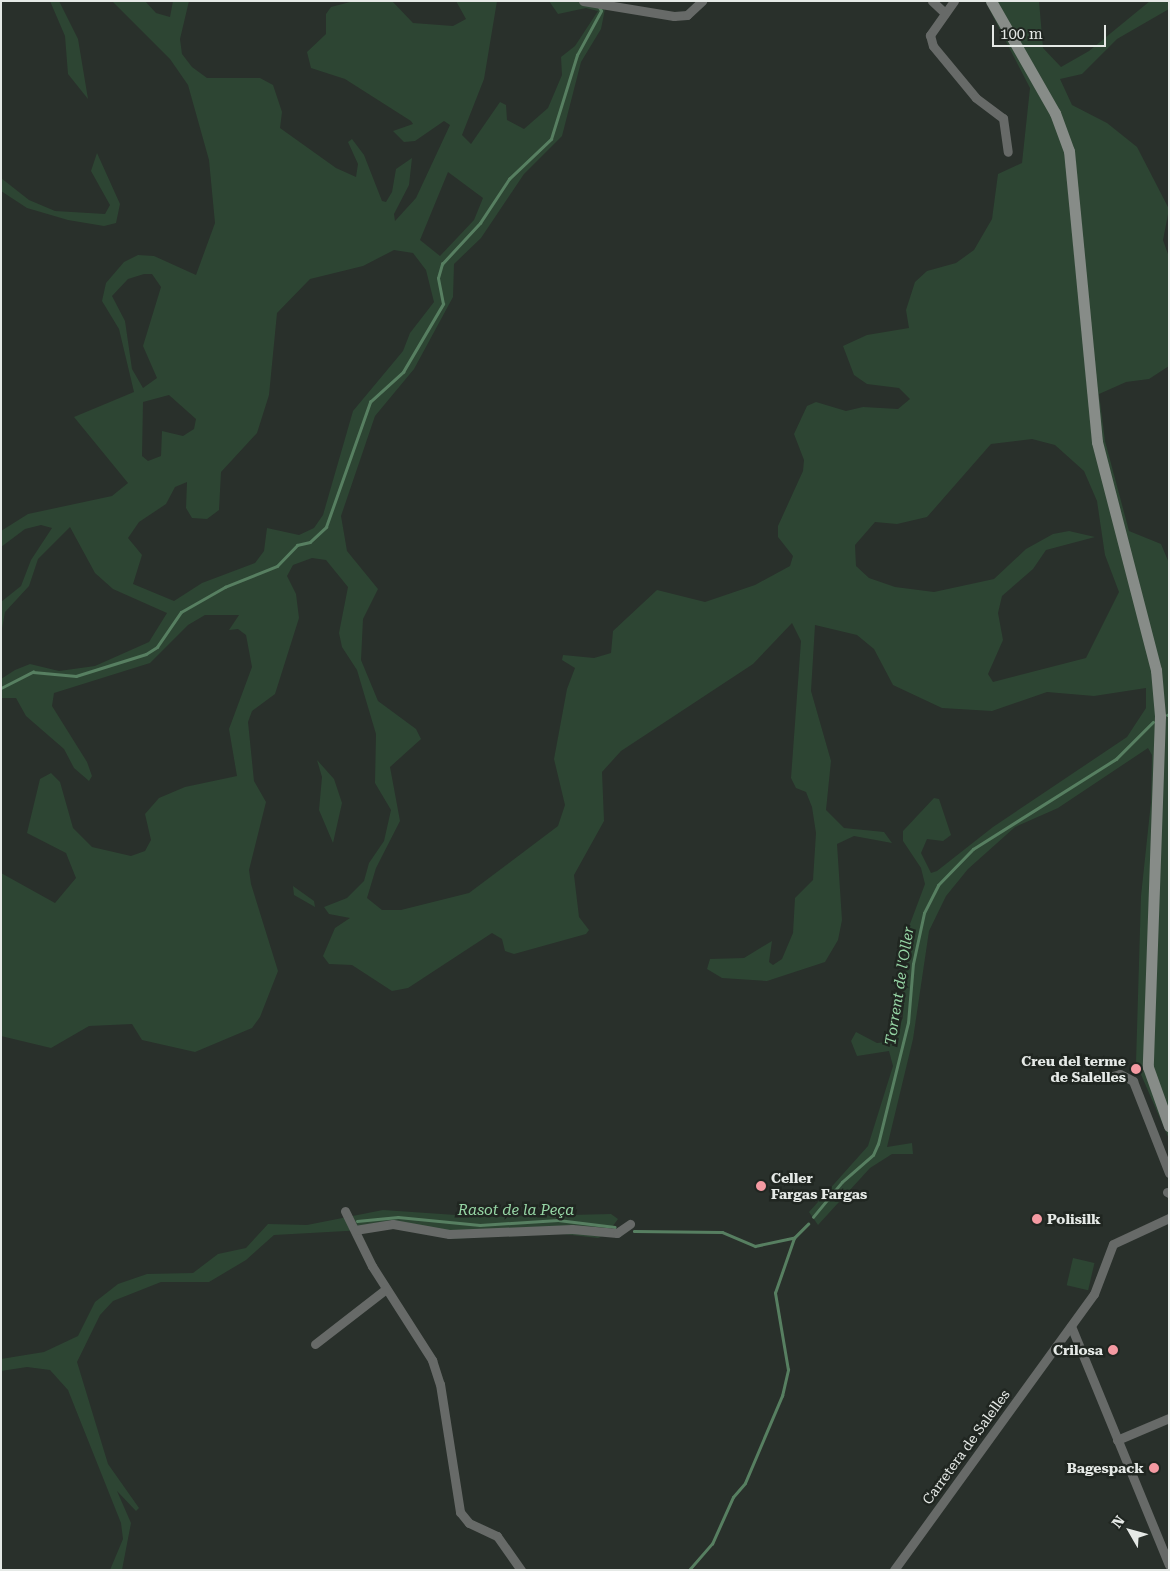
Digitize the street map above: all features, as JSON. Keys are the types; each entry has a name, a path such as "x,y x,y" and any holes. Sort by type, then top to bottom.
{"street":[{"path":"584,1 674,16 687,15 702,1"},
{"path":"932,1 944,12"},
{"path":"954,1 944,12 930,35 933,46 976,98 1003,118 1008,152"},
{"path":"991,1 1067,143 1097,442 1156,670 1160,716 1148,1067 1169,1126"},
{"path":"1109,1077 1120,1074 1134,1083 1169,1173"},
{"path":"346,1211 386,1289 432,1360 440,1384 460,1512 469,1523 497,1536 521,1570"},
{"name":"Carretera de Salelles","path":"894,1570 1094,1294 1113,1244 1169,1218"},
{"path":"356,1230 393,1224 450,1234 572,1229 617,1233 630,1224"},
{"path":"315,1344 386,1289"},
{"path":"1071,1326 1116,1440 1169,1564"},
{"path":"1116,1440 1169,1418"}],"green space":[{"path":"50,1 59,1 78,39 88,99 68,74 65,36"},
{"path":"112,1 145,1 156,13 170,17 173,1 189,1 180,39 182,54 192,67 207,78 260,78 273,85 282,112 280,128 336,168 356,177 358,164 348,142 352,139 364,155 382,201 386,202 392,192 396,169 412,158 409,185 394,214 395,221 416,198 450,125 444,121 415,141 404,142 393,131 413,124 411,121 345,79 311,68 307,52 326,34 326,14 331,7 354,1 392,1 413,23 453,26 466,19 456,1 497,1 484,79 462,135 471,144 500,102 506,105 507,120 524,129 548,108 562,75 561,57 575,46 598,11 586,8 558,14 549,1 599,1 605,9 601,29 581,62 562,136 524,174 481,238 454,264 453,297 414,369 375,416 341,516 347,551 378,589 363,619 361,660 378,701 416,729 421,739 390,767 400,821 376,868 367,898 382,910 401,910 469,893 558,826 565,805 554,759 567,689 575,668 562,660 563,655 594,658 611,653 613,631 657,590 705,602 755,585 790,566 793,556 778,537 778,526 803,471 804,460 794,434 807,406 816,402 846,411 863,407 898,409 910,399 899,388 867,384 854,375 843,346 867,335 909,328 906,310 915,282 927,271 956,263 974,250 992,219 998,174 1022,163 1030,88 985,1 1039,1 1043,48 1061,67 1089,51 1150,1 1169,1 1169,9 1117,39 1082,74 1060,79 1072,105 1107,123 1137,147 1169,209 1163,240 1169,257 1169,366 1149,379 1126,382 1099,394 1105,441 1129,531 1161,544 1169,563 1169,1139 1136,1063 1141,896 1151,802 1152,755 1148,748 1058,808 1015,827 968,869 946,896 929,931 913,1039 887,1147 912,1143 913,1154 892,1154 870,1168 818,1225 809,1212 868,1146 893,1066 889,1051 857,1056 851,1041 856,1032 877,1043 888,1042 903,1018 904,940 925,884 921,868 903,841 903,831 934,798 939,799 951,835 943,841 927,839 921,853 931,873 937,871 993,827 1127,737 1146,708 1146,688 1094,696 1047,692 992,711 942,708 893,685 874,649 857,635 815,625 811,691 831,761 826,810 844,828 884,832 892,843 854,836 837,844 842,920 838,940 825,962 767,981 722,978 707,969 710,959 744,958 772,941 769,962 773,965 782,959 793,933 795,898 813,880 816,833 812,807 806,792 796,788 791,778 801,641 792,623 753,664 621,751 602,772 604,821 574,875 579,917 589,930 586,934 514,954 505,951 502,939 492,933 408,988 392,991 352,965 329,964 323,956 335,928 350,918 329,914 324,907 347,898 364,881 369,863 384,841 391,810 375,783 376,734 357,670 342,647 339,633 348,587 326,560 312,558 293,565 287,576 296,594 299,618 275,694 252,711 248,722 254,781 266,802 249,870 251,884 278,971 260,1017 252,1028 195,1052 142,1040 132,1024 89,1026 51,1048 1,1036 1,873 55,903 76,878 66,853 27,833 40,779 51,773 60,782 73,828 92,847 131,856 145,851 151,840 145,814 159,798 185,787 237,776 229,729 252,667 246,635 238,629 229,630 239,615 205,615 188,625 150,663 54,693 52,706 87,762 92,776 89,781 74,768 64,749 26,716 16,698 1,698 1,679 15,670 30,664 59,671 95,666 149,642 167,613 113,589 95,573 70,527 38,559 29,586 5,612 1,634 1,602 21,586 31,560 52,528 41,525 25,529 1,547 1,531 28,514 112,496 128,483 74,417 134,392 119,329 102,301 106,283 124,262 138,255 154,256 196,275 215,223 209,160 188,85 170,59","holes":["448,172 483,198 474,220 440,256 420,240","394,250 413,253 426,270 434,302 410,333 403,351 353,411 323,515 314,528 299,535 267,528 264,551 255,563 202,583 174,601 133,584 142,555 128,538 139,522 166,504 175,487 187,482 186,508 192,518 207,519 219,510 221,472 257,433 269,395 277,313 310,279 363,266","144,274 152,274 161,287 143,346 157,378 143,388 132,369 125,321 112,296 128,279","169,395 196,419 194,429 183,436 162,431 161,456 148,461 142,456 143,402","1032,439 1055,445 1084,471 1097,501 1105,555 1119,592 1086,658 993,682 988,674 1003,640 998,613 1002,596 1033,569 1046,550 1095,537 1069,531 1053,534 1026,549 994,579 934,592 895,587 869,578 856,566 855,545 875,522 897,524 927,517 991,444"]},
{"path":"97,153 120,204 116,223 104,226 68,220 27,208 1,191 1,178 29,200 55,211 105,214 110,205 91,171"},
{"path":"317,760 334,779 342,803 333,843 319,810 322,777"},
{"path":"293,886 314,901 315,907 294,895"},
{"path":"383,1210 485,1217 611,1214 618,1219 607,1234 598,1238 554,1233 451,1239 400,1228 274,1235 246,1260 209,1282 161,1282 113,1301 100,1315 77,1362 108,1464 139,1508 136,1511 117,1491 131,1523 122,1570 110,1570 123,1539 121,1523 68,1390 50,1370 27,1367 1,1371 1,1359 44,1352 78,1336 95,1302 118,1284 147,1274 193,1273 218,1254 246,1248 268,1224 307,1225"},
{"path":"1073,1258 1094,1263 1088,1290 1067,1285"}],"waterway":[{"path":"1,688 33,672 76,676 146,654 157,647 181,612 225,587 277,566 297,545 310,542 326,527 370,402 403,372 443,304 438,278 442,264 480,223 509,179 551,139 577,55 601,11 598,5"},
{"name":"Torrent de l'Oller","path":"813,1217 842,1182 873,1155 878,1144 908,1023 913,964 924,913 938,885 973,849 1116,759 1153,722"},
{"name":"Rasot de la Peça","path":"357,1221 398,1217 480,1225 558,1220 615,1227"},
{"path":"689,1570 712,1544 733,1497 745,1483 782,1396 788,1370 775,1293 794,1238 808,1224"},
{"name":"Rasot de la Peça","path":"634,1231 722,1232 755,1246 794,1238"}],"place":[{"name":"Creu del terme de Salelles","path":"1136,1069"},
{"name":"Celler Fargas Fargas","path":"761,1186"},
{"name":"Polisilk","path":"1037,1219"},
{"name":"Crilosa","path":"1113,1350"},
{"name":"Bagespack","path":"1154,1468"}]}
